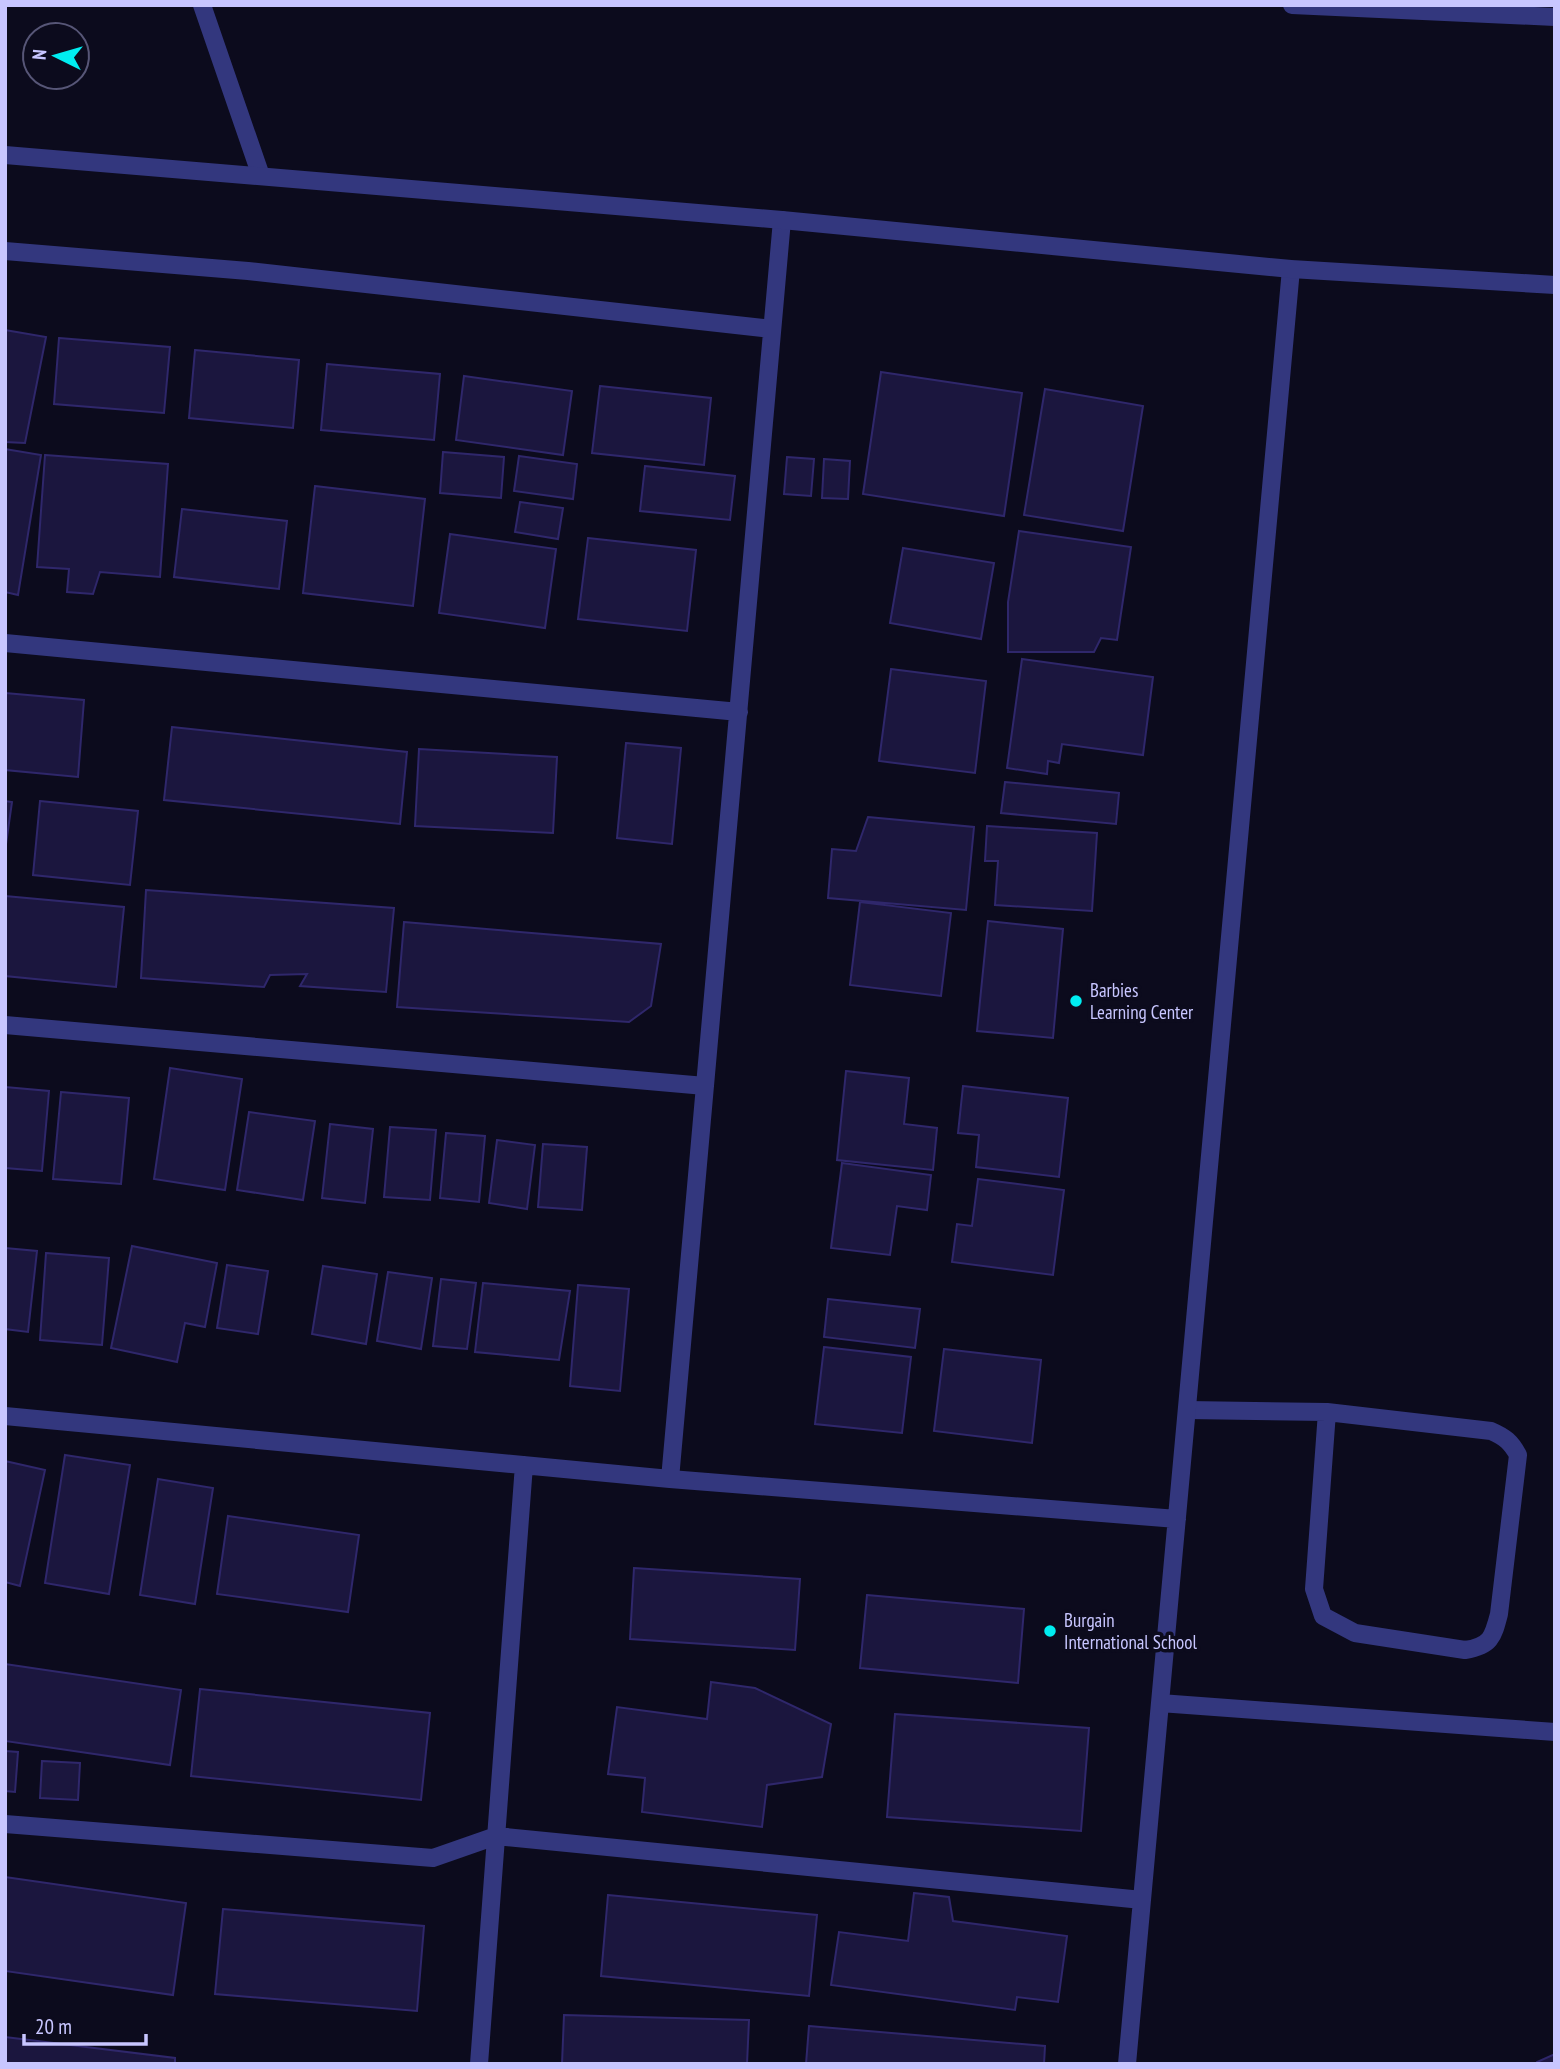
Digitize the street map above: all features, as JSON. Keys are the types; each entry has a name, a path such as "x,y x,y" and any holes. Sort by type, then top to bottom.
{"street":[{"path":"202,5 261,176"},
{"path":"1300,6 1555,17"},
{"path":"5,155 782,220 1291,268 1555,285"},
{"path":"670,1479 782,220"},
{"path":"5,251 248,271 772,329"},
{"path":"1127,2064 1291,268"},
{"path":"5,643 739,712"},
{"path":"5,1025 705,1086"},
{"path":"1187,1410 1327,1412 1491,1431 1503,1436 1518,1455 1499,1614 1493,1637 1480,1648 1465,1650 1355,1633 1323,1616 1314,1589 1327,1412"},
{"path":"5,1416 670,1479 1177,1519"},
{"path":"479,2064 524,1465"},
{"path":"1160,1703 1555,1732"},
{"path":"5,1824 433,1858 496,1836 1142,1900"}],"building":[{"path":"5,330 46,337 25,443 5,442"},
{"path":"59,338 170,347 164,413 54,404"},
{"path":"195,350 299,360 293,428 189,418"},
{"path":"327,364 440,374 434,440 321,430"},
{"path":"881,372 1022,393 1004,516 863,494"},
{"path":"464,376 572,391 563,455 456,440"},
{"path":"600,386 711,398 704,465 592,453"},
{"path":"1045,389 1143,406 1123,531 1024,515"},
{"path":"5,449 41,455 18,595 5,592"},
{"path":"443,452 504,457 501,498 440,493"},
{"path":"45,455 168,464 160,577 100,572 93,594 67,592 69,569 37,567"},
{"path":"519,456 577,464 573,499 514,491"},
{"path":"787,457 814,459 811,496 784,494"},
{"path":"824,459 850,461 848,499 822,498"},
{"path":"645,466 735,476 730,520 640,511"},
{"path":"315,486 425,499 413,606 303,593"},
{"path":"520,502 563,508 558,539 515,532"},
{"path":"182,509 287,521 279,589 174,577"},
{"path":"1019,531 1131,547 1117,640 1101,638 1094,652 1008,652 1008,602"},
{"path":"450,534 556,549 545,628 439,613"},
{"path":"588,538 696,550 687,631 578,619"},
{"path":"903,548 994,563 981,639 890,623"},
{"path":"1022,659 1153,677 1143,755 1062,744 1059,763 1048,761 1047,774 1007,768"},
{"path":"891,669 986,681 975,773 879,761"},
{"path":"5,693 84,700 78,777 5,770"},
{"path":"172,727 407,752 400,824 164,800"},
{"path":"626,743 681,748 672,844 617,838"},
{"path":"419,749 557,757 553,833 415,826"},
{"path":"1005,782 1119,793 1116,824 1001,813"},
{"path":"5,801 12,802 5,851"},
{"path":"40,801 138,811 130,885 33,875"},
{"path":"868,817 974,827 966,910 828,898 832,849 856,851"},
{"path":"987,826 1097,833 1092,911 995,905 998,861 985,861"},
{"path":"146,890 394,908 386,992 300,986 307,974 270,975 264,987 141,978"},
{"path":"5,896 124,907 116,987 5,976"},
{"path":"860,902 951,913 941,996 850,985"},
{"path":"988,921 1063,929 1053,1038 977,1031"},
{"path":"404,922 661,944 651,1006 629,1022 397,1007"},
{"path":"170,1068 242,1079 225,1190 154,1179"},
{"path":"846,1071 909,1078 904,1124 937,1128 933,1170 837,1160"},
{"path":"963,1086 1068,1098 1059,1177 976,1167 979,1135 958,1133"},
{"path":"5,1087 49,1091 42,1171 5,1168"},
{"path":"61,1092 129,1098 121,1184 53,1179"},
{"path":"249,1112 315,1121 303,1200 237,1190"},
{"path":"330,1124 373,1129 365,1203 322,1198"},
{"path":"390,1127 436,1130 430,1200 384,1197"},
{"path":"446,1133 485,1136 479,1202 440,1198"},
{"path":"497,1140 535,1145 527,1209 489,1203"},
{"path":"543,1144 587,1147 582,1210 538,1207"},
{"path":"842,1163 931,1175 927,1210 897,1206 890,1255 831,1248"},
{"path":"978,1179 1064,1190 1053,1275 952,1262 957,1224 972,1226"},
{"path":"132,1246 217,1263 205,1327 185,1323 177,1362 111,1348"},
{"path":"5,1248 37,1251 28,1332 5,1329"},
{"path":"46,1253 109,1258 102,1345 40,1340"},
{"path":"227,1265 268,1271 258,1334 217,1328"},
{"path":"323,1266 377,1274 366,1344 312,1334"},
{"path":"388,1272 432,1278 421,1349 377,1341"},
{"path":"441,1279 476,1283 467,1349 433,1346"},
{"path":"483,1283 570,1291 559,1360 475,1352"},
{"path":"578,1285 629,1289 620,1391 570,1386"},
{"path":"828,1299 920,1309 915,1348 824,1337"},
{"path":"824,1347 911,1357 902,1433 815,1424"},
{"path":"944,1349 1041,1360 1032,1443 934,1431"},
{"path":"65,1455 130,1465 109,1594 45,1583"},
{"path":"5,1461 45,1470 20,1586 5,1582"},
{"path":"158,1479 213,1488 195,1604 140,1595"},
{"path":"228,1516 359,1535 348,1612 217,1594"},
{"path":"634,1568 800,1579 795,1650 630,1639"},
{"path":"867,1595 1024,1609 1018,1683 860,1668"},
{"path":"5,1664 181,1690 170,1765 5,1741"},
{"path":"711,1682 755,1688 831,1724 822,1777 767,1785 762,1827 642,1812 645,1778 608,1774 617,1707 707,1719"},
{"path":"200,1689 430,1713 421,1800 191,1776"},
{"path":"895,1714 1089,1728 1081,1831 887,1817"},
{"path":"5,1751 18,1752 15,1792 5,1791"},
{"path":"42,1761 80,1763 78,1800 40,1798"},
{"path":"5,1877 186,1903 173,1995 5,1971"},
{"path":"914,1893 949,1897 953,1921 1067,1936 1058,2002 1017,1997 1015,2010 831,1985 839,1932 908,1941"},
{"path":"608,1895 817,1915 809,1996 601,1976"},
{"path":"223,1909 424,1926 417,2011 215,1994"},
{"path":"564,2015 749,2020 747,2064 562,2064"},
{"path":"809,2026 1045,2046 1044,2064 806,2064"},
{"path":"5,2037 175,2058 175,2064 5,2064"},
{"path":"1555,2054 1555,2064 1536,2064 1537,2062"}],"place":[{"name":"Barbies Learning Center","path":"1076,1001"},
{"name":"Burgain International School","path":"1050,1631"}]}
